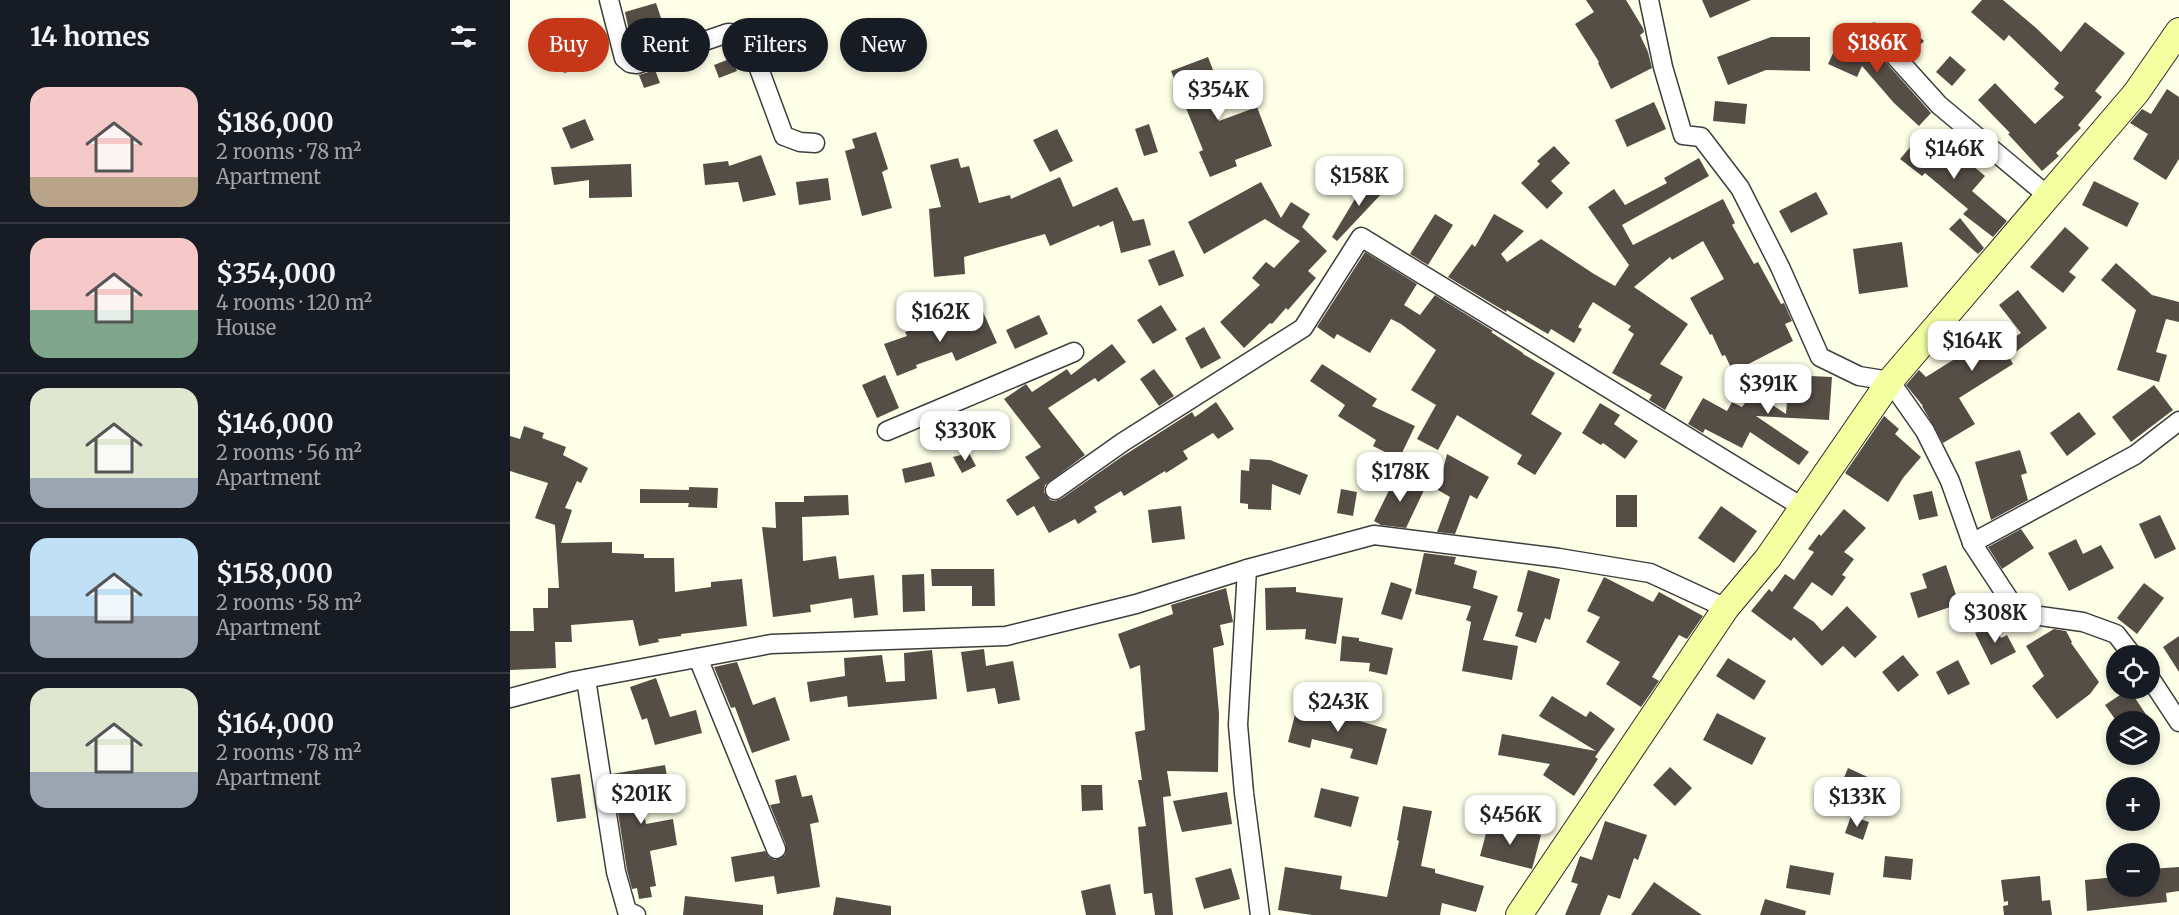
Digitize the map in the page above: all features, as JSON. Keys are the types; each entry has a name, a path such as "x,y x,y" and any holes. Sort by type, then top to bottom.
{"street":[{"path":"609,0 624,58 630,63 637,64 728,33 739,34 751,47 784,136 800,142 815,143"},
{"path":"1649,0 1663,67 1683,135 1701,136 1740,188 1780,267 1820,357 1859,376 1890,381 1925,431 1950,482 1972,543 2018,613 2083,622 2116,634 2124,645"},
{"path":"1519,915 1726,608 1768,558 1890,381 2136,93 2179,31"},
{"path":"1874,33 1939,105 2048,196"},
{"path":"1055,490 1123,442 1303,328 1361,237 1802,507"},
{"path":"887,431 1074,352"},
{"path":"1972,543 2135,455 2179,421"},
{"path":"510,698 586,679 771,644 1006,636 1136,604 1247,569 1374,535 1559,558 1650,573 1726,608"},
{"path":"1247,569 1238,725 1244,794 1260,915"},
{"path":"699,658 776,849"},
{"path":"586,679 616,872 627,911 636,915"},
{"path":"2160,693 2179,722"}],"building":[{"path":"1586,0 1626,0 1643,28 1644,32 1640,35 1652,68 1611,89 1599,62 1575,24 1594,12"},
{"path":"1702,0 1751,0 1710,18"},
{"path":"1982,0 2003,0 2061,52 2085,22 2125,53 2095,91 2102,97 2078,125 2081,128 2056,153 2059,156 2042,171 1978,100 1995,83 2035,124 2064,97 2054,89 2059,83 2009,35 2004,41 1971,12"},
{"path":"656,3 661,18 626,18 625,12"},
{"path":"1904,23 1924,41 1910,56 1892,36"},
{"path":"1844,30 1865,39 1931,113 1919,126 1894,103 1862,66 1857,77 1828,64"},
{"path":"1771,37 1810,37 1810,71 1766,70 1728,85 1717,57"},
{"path":"1950,56 1966,70 1952,86 1936,72"},
{"path":"1208,57 1220,88 1208,92 1219,121 1257,107 1272,146 1235,160 1237,166 1210,177 1199,152 1203,150 1171,71"},
{"path":"722,62 722,72 734,72 719,78 714,65"},
{"path":"656,72 660,83 644,88 639,75"},
{"path":"2167,89 2179,97 2179,159 2166,180 2133,159 2148,134 2130,123 2142,109 2151,114"},
{"path":"1715,101 1747,104 1745,124 1713,121"},
{"path":"1654,102 1666,129 1627,147 1615,120"},
{"path":"585,119 594,140 571,149 562,128"},
{"path":"1149,124 1158,152 1144,156 1135,129"},
{"path":"1057,129 1073,161 1050,172 1033,140"},
{"path":"876,132 888,169 882,172 892,208 862,216 845,151 855,148 852,139"},
{"path":"1923,132 1951,154 1954,150 1985,176 1972,191 2007,221 1993,237 1963,214 1968,209 1925,173 1922,176 1900,159"},
{"path":"1554,146 1570,163 1551,181 1563,193 1547,209 1521,183 1540,164 1537,161"},
{"path":"761,155 776,195 743,202 738,182 705,185 703,164 728,161 729,166"},
{"path":"958,158 961,168 969,166 979,203 1010,195 1011,199 1060,177 1073,207 1117,187 1133,221 1144,219 1151,245 1121,253 1113,221 1050,246 1045,234 964,257 965,274 934,277 929,209 941,207 930,165"},
{"path":"1699,158 1709,176 1622,225 1633,245 1723,199 1735,223 1732,225 1754,264 1758,262 1781,304 1784,303 1792,321 1785,324 1793,341 1733,372 1690,298 1724,279 1703,241 1672,260 1670,257 1634,287 1688,324 1660,364 1683,377 1665,410 1649,400 1652,395 1612,373 1634,334 1628,330 1631,326 1593,302 1578,327 1582,329 1574,343 1551,329 1548,334 1507,310 1506,312 1448,277 1472,244 1475,247 1494,214 1524,231 1501,254 1507,262 1541,239 1615,286 1629,265 1588,207 1614,189 1625,205 1667,183 1664,178"},
{"path":"631,164 632,197 589,198 589,180 554,185 551,167"},
{"path":"828,178 831,200 799,205 796,182"},
{"path":"1367,179 1385,190 1337,241 1332,237"},
{"path":"2094,181 2139,203 2127,227 2082,205"},
{"path":"1261,182 1281,218 1291,202 1310,214 1302,227 1327,251 1308,271 1316,278 1288,310 1286,308 1272,324 1270,323 1244,348 1220,322 1260,285 1252,278 1266,262 1274,268 1300,241 1265,219 1204,254 1188,222"},
{"path":"1816,192 1828,214 1791,233 1779,211"},
{"path":"1435,214 1453,225 1428,265 1410,254"},
{"path":"1960,218 1984,248 1978,254 1949,229"},
{"path":"2065,227 2089,248 2069,272 2076,277 2063,293 2030,267"},
{"path":"1902,242 1908,287 1859,294 1853,249"},
{"path":"1174,250 1184,276 1159,286 1148,260"},
{"path":"1365,252 1417,284 1404,305 1420,315 1435,295 1555,373 1531,414 1562,433 1535,475 1517,464 1522,455 1457,415 1438,450 1417,439 1436,405 1411,390 1436,350 1401,324 1391,319 1370,353 1337,334 1334,339 1317,327"},
{"path":"2116,263 2152,295 2179,302 2179,322 2166,319 2156,352 2167,355 2159,382 2117,370 2136,310 2101,280"},
{"path":"2018,290 2047,328 2009,357 2013,364 1959,398 1975,424 1943,443 1923,406 1906,385 1919,370 1926,377 1980,343 1988,354 2021,333 1999,305"},
{"path":"1161,305 1177,330 1153,344 1137,320"},
{"path":"983,312 997,343 956,361 952,352 916,365 917,368 897,376 884,344 907,336 905,332 931,323 935,333"},
{"path":"1039,315 1048,334 1015,349 1006,330"},
{"path":"1204,327 1221,358 1201,369 1185,338"},
{"path":"1112,344 1126,362 1098,382 1095,378 1048,408 1085,455 1045,485 1044,492 1050,500 1061,499 1192,412 1195,417 1216,402 1234,429 1218,439 1213,433 1183,451 1188,459 1166,473 1165,471 1124,496 1121,491 1094,507 1097,512 1078,524 1075,519 1049,533 1034,506 1017,516 1006,500 1040,478 1025,457 1041,447 1004,399 1026,384 1032,392 1067,369 1071,375"},
{"path":"1322,364 1377,399 1372,406 1415,426 1399,459 1373,446 1376,440 1338,416 1345,405 1310,381"},
{"path":"1154,369 1174,396 1159,406 1140,379"},
{"path":"885,375 899,408 877,418 862,385"},
{"path":"1789,375 1832,377 1829,420 1756,416 1809,452 1799,465 1750,432 1742,448 1705,429 1703,433 1688,424 1703,398 1727,411 1732,402 1742,407 1753,392 1786,414"},
{"path":"2154,385 2173,410 2131,442 2112,417"},
{"path":"1600,403 1620,415 1614,424 1638,441 1625,459 1603,443 1601,445 1582,433"},
{"path":"2079,412 2096,434 2067,456 2050,433"},
{"path":"1884,416 1899,429 1895,434 1921,457 1903,478 1888,502 1845,473"},
{"path":"524,426 544,433 542,438 566,447 563,455 588,468 581,483 577,481 565,508 572,510 561,543 612,542 612,553 644,554 644,558 674,558 675,592 711,587 711,582 742,579 747,626 681,634 681,636 658,639 659,642 639,646 633,620 571,625 572,642 555,642 556,668 510,670 510,631 534,631 533,608 548,608 548,588 559,588 555,525 535,518 548,483 510,471 510,436 520,439"},
{"path":"2020,450 2027,473 2021,475 2028,500 1991,520 1975,462"},
{"path":"969,453 976,466 962,473 953,457"},
{"path":"1447,454 1489,477 1477,499 1470,495 1455,534 1437,532 1450,497 1438,490"},
{"path":"1250,459 1270,460 1308,475 1300,495 1272,484 1271,510 1248,509 1248,504 1240,503 1241,470 1249,471"},
{"path":"931,462 935,476 905,483 902,469"},
{"path":"1397,474 1425,488 1406,528 1381,525 1374,521"},
{"path":"689,487 718,488 717,508 688,507 689,503 640,503 640,489 689,490"},
{"path":"1341,489 1357,492 1353,516 1337,513"},
{"path":"1932,491 1938,516 1919,520 1913,495"},
{"path":"848,495 849,515 802,517 803,561 836,556 839,579 874,575 878,615 854,618 852,598 810,605 811,612 773,617 762,527 776,528 775,502 804,502 804,496"},
{"path":"1616,495 1637,495 1637,527 1616,527"},
{"path":"1181,506 1185,539 1152,543 1148,510"},
{"path":"1721,506 1757,531 1734,563 1698,538"},
{"path":"1844,509 1866,528 1844,552 1854,559 1842,575 1846,577 1832,596 1812,582 1793,608 1814,622 1822,631 1847,606 1877,637 1855,658 1843,646 1822,666 1794,637 1791,641 1751,611 1769,589 1772,592 1785,574 1794,580 1814,552 1808,549 1819,534 1821,536"},
{"path":"2160,515 2176,549 2155,559 2139,524"},
{"path":"2021,529 2034,548 2002,569 1988,547"},
{"path":"2076,539 2083,554 2101,545 2114,568 2069,591 2048,553"},
{"path":"1424,553 1456,557 1454,564 1477,571 1473,588 1498,596 1483,640 1518,646 1512,680 1462,671 1471,622 1466,620 1471,606 1415,594"},
{"path":"1946,565 1959,604 1918,618 1910,593 1927,588 1922,574"},
{"path":"931,569 994,569 995,606 972,606 972,586 932,586"},
{"path":"1528,570 1560,579 1550,620 1545,618 1536,643 1515,636 1523,613 1517,611"},
{"path":"924,574 925,611 903,612 902,575"},
{"path":"1604,577 1653,602 1659,592 1703,616 1687,639 1679,635 1652,677 1659,681 1641,707 1606,684 1620,662 1586,642 1600,617 1587,611"},
{"path":"1391,582 1412,589 1402,620 1381,614"},
{"path":"2144,583 2164,598 2137,634 2117,618"},
{"path":"1296,587 1296,592 1343,598 1336,644 1305,639 1306,629 1266,630 1265,588"},
{"path":"1226,588 1233,622 1220,625 1224,645 1213,648 1219,713 1218,772 1167,771 1171,796 1163,797 1173,915 1155,915 1152,893 1144,894 1138,827 1146,826 1138,780 1142,780 1135,732 1145,730 1140,665 1130,669 1118,634 1173,614 1171,605"},
{"path":"1994,624 2001,638 2007,635 2016,652 1991,665 1975,633"},
{"path":"2054,629 2066,631 2071,643 2099,682 2090,694 2057,719 2032,686 2044,676 2026,646"},
{"path":"1342,636 1359,638 1359,641 1393,648 1387,675 1369,671 1370,663 1340,661"},
{"path":"2179,636 2179,672 2163,647"},
{"path":"984,649 986,666 1013,661 1020,700 998,704 995,688 967,692 961,652"},
{"path":"932,650 937,699 848,707 847,696 810,702 807,682 845,676 844,658 882,655 886,682 905,681 904,653"},
{"path":"1903,655 1919,675 1898,692 1882,672"},
{"path":"1728,658 1766,681 1754,700 1716,676"},
{"path":"1958,660 1970,684 1948,695 1936,672"},
{"path":"737,662 753,705 775,697 790,740 752,753 735,707 731,708 714,667"},
{"path":"656,678 670,717 696,710 702,733 655,745 647,718 642,720 630,687"},
{"path":"1552,696 1586,717 1590,711 1615,729 1595,757 1598,759 1574,796 1543,775 1550,764 1498,755 1502,734 1596,751 1539,716"},
{"path":"2114,699 2136,699 2144,711 2109,711 2105,705"},
{"path":"1298,703 1387,729 1377,765 1350,758 1353,749 1312,739 1310,748 1288,742"},
{"path":"1717,713 1766,738 1752,765 1703,740"},
{"path":"665,765 669,788 640,793 646,824 673,819 677,845 650,851 656,886 650,887 652,897 639,899 637,888 632,889 627,870 612,774"},
{"path":"1670,767 1692,788 1675,806 1653,785"},
{"path":"1848,768 1872,779 1859,807 1836,797"},
{"path":"580,774 586,818 557,822 551,778"},
{"path":"796,775 802,797 812,795 819,822 810,824 820,887 777,894 774,876 735,882 731,857 765,851 775,860 785,855 786,845 770,805 780,803 775,780"},
{"path":"1081,785 1102,785 1103,810 1082,811"},
{"path":"1321,788 1359,797 1351,827 1314,817"},
{"path":"1227,792 1232,824 1182,832 1173,801"},
{"path":"1403,806 1432,811 1421,866 1435,869 1435,873 1484,886 1476,912 1442,903 1440,915 1312,915 1278,910 1285,867 1342,876 1340,889 1387,897 1399,841 1397,840"},
{"path":"1851,816 1869,822 1863,840 1845,833"},
{"path":"1605,821 1647,835 1638,860 1634,858 1620,899 1608,895 1600,915 1565,915 1578,884 1571,882 1580,856 1592,860"},
{"path":"1489,822 1541,835 1532,869 1480,856"},
{"path":"1885,856 1913,859 1911,880 1883,877"},
{"path":"1790,865 1834,873 1830,895 1786,888"},
{"path":"2179,867 2179,891 2166,893 2167,902 2087,911 2085,880 2106,878 2106,897 2160,897 2160,868"},
{"path":"1231,868 1240,899 1204,909 1195,878"},
{"path":"2040,876 2042,901 2050,900 2052,915 2004,915 2003,906 2008,905 2008,901 2004,902 2001,880"},
{"path":"1654,882 1702,915 1631,915"},
{"path":"1110,884 1116,915 1086,915 1081,891"},
{"path":"685,896 763,905 763,915 683,915"},
{"path":"836,897 891,906 891,915 833,915"},
{"path":"1765,899 1806,911 1805,915 1760,915"}]}
